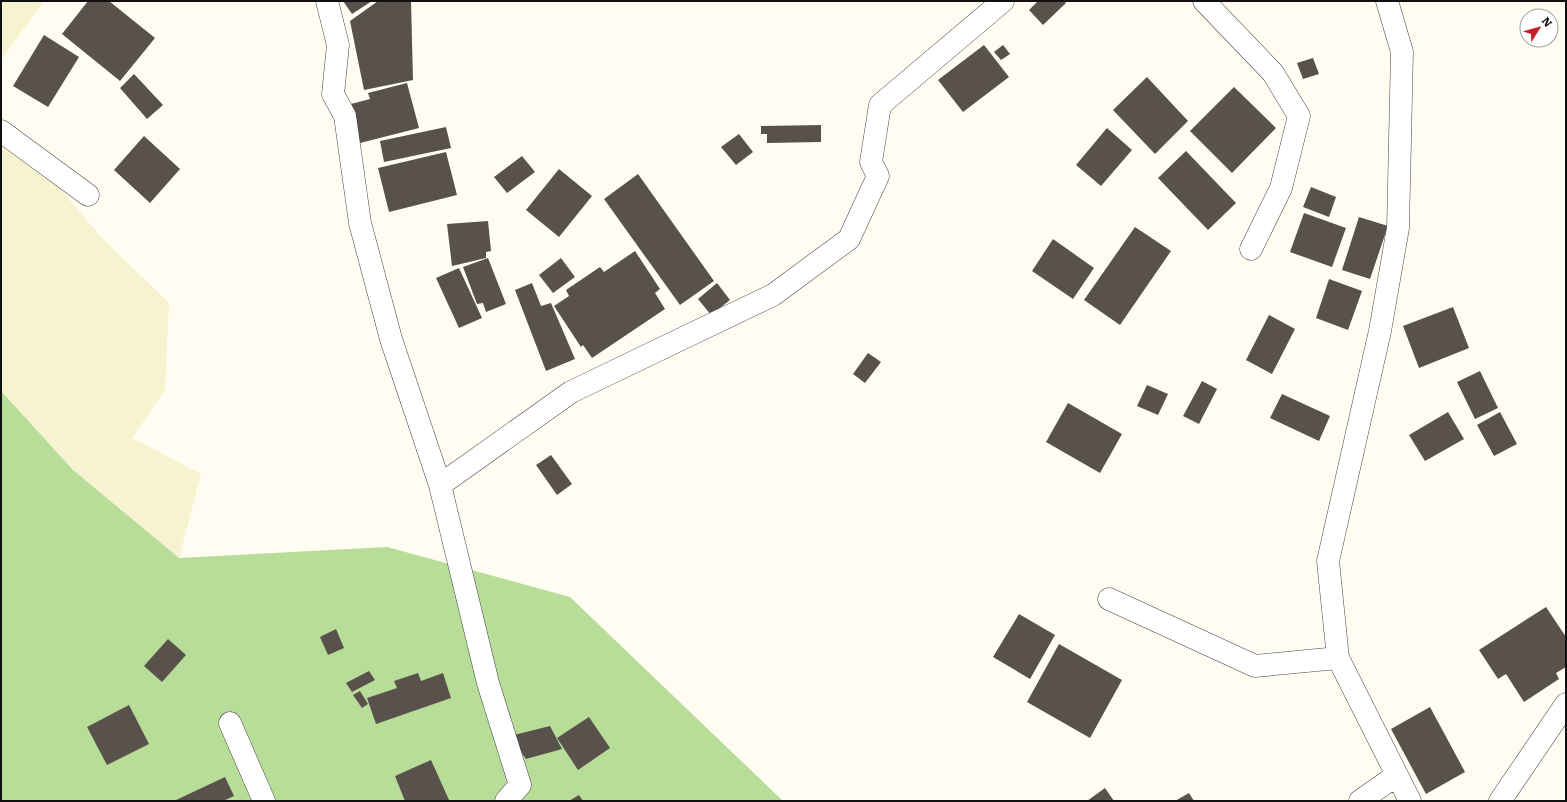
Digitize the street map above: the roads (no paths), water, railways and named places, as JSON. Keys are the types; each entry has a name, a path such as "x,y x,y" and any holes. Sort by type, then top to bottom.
{"street":[{"path":"327,1 338,45 333,94 345,116 360,223 391,339 440,484 488,683 520,785 506,801"},
{"path":"440,484 571,392 774,295 849,239 878,176 871,162 880,105 1003,1"},
{"path":"1204,1 1273,74 1299,116 1281,188 1251,249"},
{"path":"1387,1 1402,52 1398,228 1380,331 1328,561 1338,658 1410,801"},
{"path":"1,131 88,195"},
{"path":"1109,599 1255,666 1338,658"},
{"path":"1500,801 1566,704"},
{"path":"230,723 264,801"},
{"path":"1360,801 1397,775"}]}
